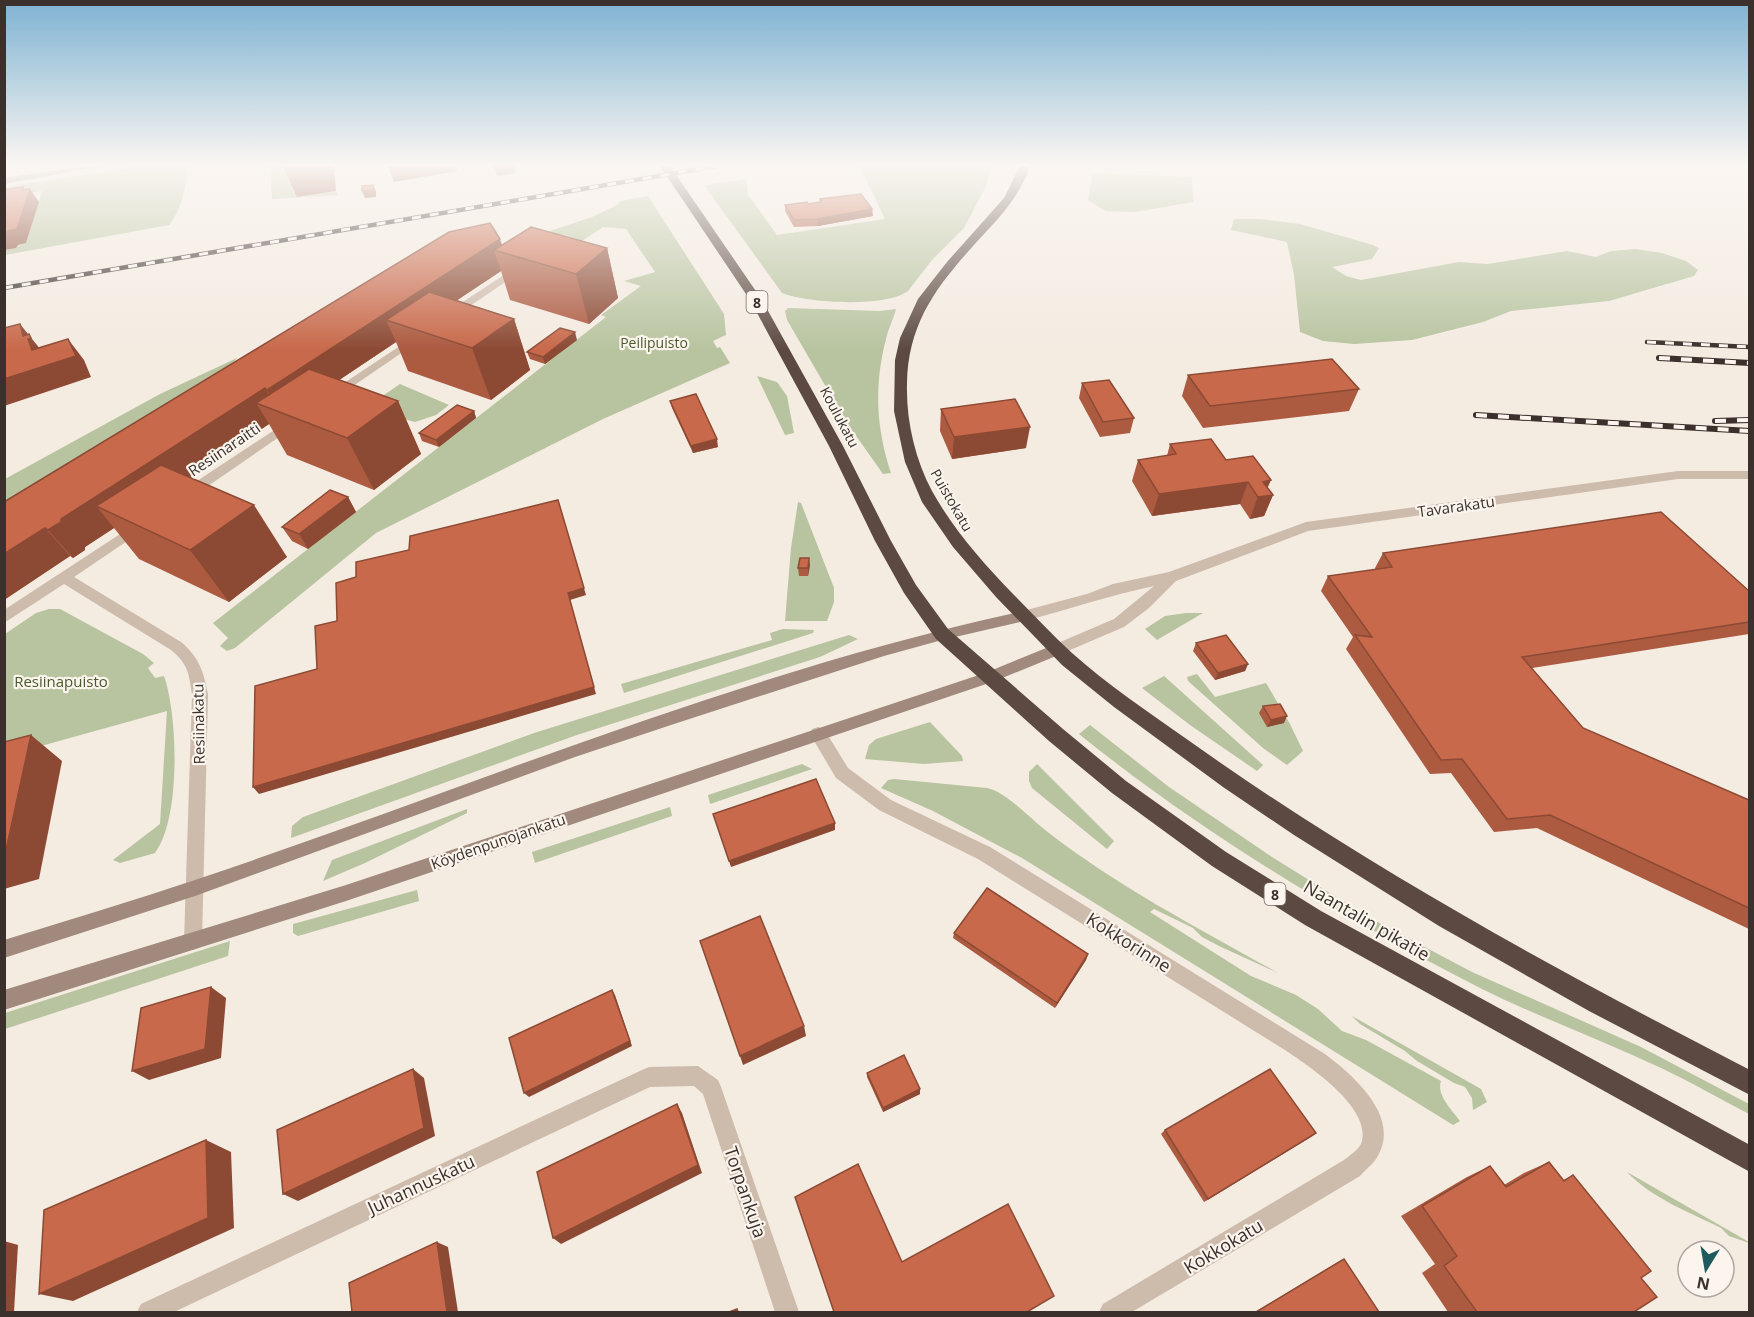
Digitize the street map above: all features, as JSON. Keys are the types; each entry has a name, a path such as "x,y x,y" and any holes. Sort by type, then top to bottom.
{"highway":[{"name":"Koulukatu","path":"707,227 756,300 836,446 883,541 910,589 942,634 990,677"},
{"name":"Puistokatu","path":"983,227 942,272 914,313 903,353 900,384 902,423 909,453 922,486 962,550 1024,616"},
{"path":"1024,616 1056,650 1209,768 1426,908 1599,1006 1749,1083"},
{"name":"Naantalin pikatie","path":"990,677 1119,787 1220,859 1313,918 1749,1159"}],"main road":[{"path":"4,949 195,888 571,752 942,634 1024,616"},
{"name":"Köydenpunojankatu","path":"4,1000 346,893 990,677 1056,650"}],"street":[{"path":"322,402 529,262"},
{"name":"Resiinaraitti","path":"175,502 303,415"},
{"name":"Tavarakatu","path":"1024,616 1057,609 1113,589 1171,577 1306,527 1678,476 1749,475"},
{"path":"4,618 147,521"},
{"name":"Tavarakatu","path":"1056,650 1119,623 1144,604 1171,577"},
{"name":"Resiinakatu","path":"64,578 176,646 189,657 197,675 200,726 193,941"},
{"name":"Kokkorinne","path":"818,734 842,773 885,806 984,852 1292,1043 1339,1077 1357,1098 1370,1122 1372,1133 1371,1148 1335,1180"},
{"name":"Juhannuskatu","path":"149,1312 649,1077 698,1076"},
{"name":"Torpankuja","path":"698,1076 711,1088 787,1312"},
{"name":"Kokkokatu","path":"1111,1312 1335,1180"}],"green space":[{"path":"31,227 156,227 5,255 5,250 26,243"},
{"name":"Peilipuisto","path":"561,227 602,227 582,241 565,235 510,248 505,246"},
{"name":"Peilipuisto","path":"608,227 668,227 724,314 726,335 713,341 717,348 720,347 730,363 603,419 376,533 235,648 227,651 220,646 228,638 213,623 606,317 601,315 641,286 624,281 655,272 626,229"},
{"path":"735,227 772,227 777,235 828,227 964,227 932,260 908,291 883,300 865,302 827,301 782,293"},
{"path":"1232,227 1312,227 1373,245 1379,248 1372,259 1332,267 1346,276 1361,280 1459,262 1488,264 1567,251 1596,257 1611,251 1636,249 1662,253 1686,261 1698,270 1694,276 1609,301 1511,311 1483,322 1412,340 1354,344 1323,341 1300,332 1294,275 1287,242 1231,230"},
{"path":"788,308 880,311 896,309 882,356 878,390 882,440 891,473 883,474 847,423 787,320 785,311"},
{"path":"237,358 214,383 5,513 5,479 160,394"},
{"path":"757,376 777,382 787,396 794,433 785,435"},
{"path":"400,384 449,405 436,415 415,422 365,408"},
{"path":"798,502 801,503 834,588 834,602 827,621 785,621 791,548"},
{"name":"Resiinapuisto","path":"49,609 60,609 143,654 154,663 148,668 155,678 164,676 169,694 174,740 173,792 163,837 155,853 120,863 113,860 160,824 167,711 5,756 5,634 36,613"},
{"path":"1203,613 1157,640 1145,629 1165,616"},
{"path":"783,629 814,630 813,633 624,693 621,684 772,640 770,633"},
{"path":"849,635 858,639 820,657 577,735 291,838 292,826 303,817 534,733"},
{"path":"1197,674 1215,697 1266,683 1303,751 1287,765 1263,748 1188,681 1187,677"},
{"path":"1164,676 1263,765 1257,771 1190,725 1142,688"},
{"path":"930,722 962,756 963,761 924,764 865,759 869,745 876,739"},
{"path":"1090,725 1169,787 1272,857 1370,918 1472,972 1641,1047 1749,1104 1749,1114 1661,1068 1482,989 1325,903 1174,806 1126,771 1079,734"},
{"path":"802,764 812,769 710,804 708,795"},
{"path":"1037,764 1114,841 1107,849 1032,788 1029,772"},
{"path":"888,780 987,788 1003,795 1049,833 1104,872 1278,973 1219,946 1202,937 1193,928 1154,909 1150,912 1251,976 1296,995 1318,1009 1342,1031 1366,1040 1441,1081 1443,1097 1460,1121 1453,1125 1022,858 933,811 881,788"},
{"path":"670,807 672,816 535,863 532,852"},
{"path":"467,809 467,813 323,881 332,860"},
{"path":"417,890 419,901 298,936 293,933 293,924"},
{"path":"230,941 228,956 5,1029 5,1013"},
{"path":"1352,1016 1481,1089 1487,1102 1473,1110 1472,1098 1465,1087 1417,1061 1405,1051 1360,1024"},
{"path":"1627,1172 1749,1243 1729,1236 1721,1228 1660,1197 1637,1182"}],"building":[{"path":"4,227 18,227 8,231 4,235"},
{"path":"470,227 493,227 500,239 278,383 267,390 265,388 61,519 61,522 48,530 45,528 4,554 4,502 449,232"},
{"path":"530,227 607,248 576,274 494,250"},
{"path":"429,292 514,319 472,348 386,320"},
{"path":"20,324 23,336 29,334 31,338 28,339 32,350 68,339 76,356 4,379 4,328"},
{"path":"560,328 575,332 543,357 527,352"},
{"path":"1332,359 1359,389 1210,406 1188,375"},
{"path":"309,369 398,401 347,438 256,403"},
{"path":"1109,380 1134,418 1103,422 1082,383"},
{"path":"696,394 717,439 691,446 670,401"},
{"path":"1015,399 1030,427 954,437 941,409"},
{"path":"457,405 474,411 436,440 419,433"},
{"path":"1211,439 1226,460 1253,456 1271,480 1263,482 1273,495 1258,497 1248,482 1159,494 1138,460 1176,454 1170,444"},
{"path":"161,465 254,505 190,550 96,506"},
{"path":"330,490 348,497 299,534 282,527"},
{"path":"558,500 584,588 568,593 594,687 253,787 255,686 317,669 315,626 337,621 336,583 356,577 356,562 409,550 410,536"},
{"path":"1661,512 1749,591 1749,622 1522,657 1583,728 1749,800 1749,908 1550,815 1507,819 1462,759 1441,760 1355,635 1372,637 1328,576 1392,567 1383,553"},
{"path":"800,558 809,558 808,568 798,568"},
{"path":"1226,635 1248,664 1218,673 1196,643"},
{"path":"1280,704 1287,716 1271,720 1263,706"},
{"path":"31,735 5,855 4,855 4,742"},
{"path":"816,779 835,823 729,861 713,814"},
{"path":"987,888 1088,954 1057,1003 954,933"},
{"path":"760,916 804,1026 740,1056 700,941"},
{"path":"211,987 205,1049 132,1071 141,1008"},
{"path":"612,990 630,1041 524,1093 509,1038"},
{"path":"904,1055 920,1089 883,1108 867,1073"},
{"path":"413,1069 424,1128 283,1194 277,1130"},
{"path":"1270,1069 1316,1133 1208,1199 1165,1130"},
{"path":"677,1104 698,1165 553,1238 537,1172"},
{"path":"206,1140 208,1218 39,1294 44,1210"},
{"path":"1549,1162 1564,1181 1573,1175 1651,1271 1641,1278 1657,1297 1634,1312 1477,1312 1444,1266 1457,1256 1422,1206 1490,1166 1506,1187"},
{"path":"858,1164 902,1262 1008,1204 1054,1296 1027,1312 834,1312 795,1197"},
{"path":"437,1242 447,1312 352,1312 349,1283"},
{"path":"1344,1259 1379,1312 1256,1312"}],"railway":[{"path":"4,288 358,227"},
{"path":"1647,342 1750,347"},
{"path":"1659,358 1750,363"},
{"path":"1476,415 1750,431"},
{"path":"1715,421 1750,420"}]}
